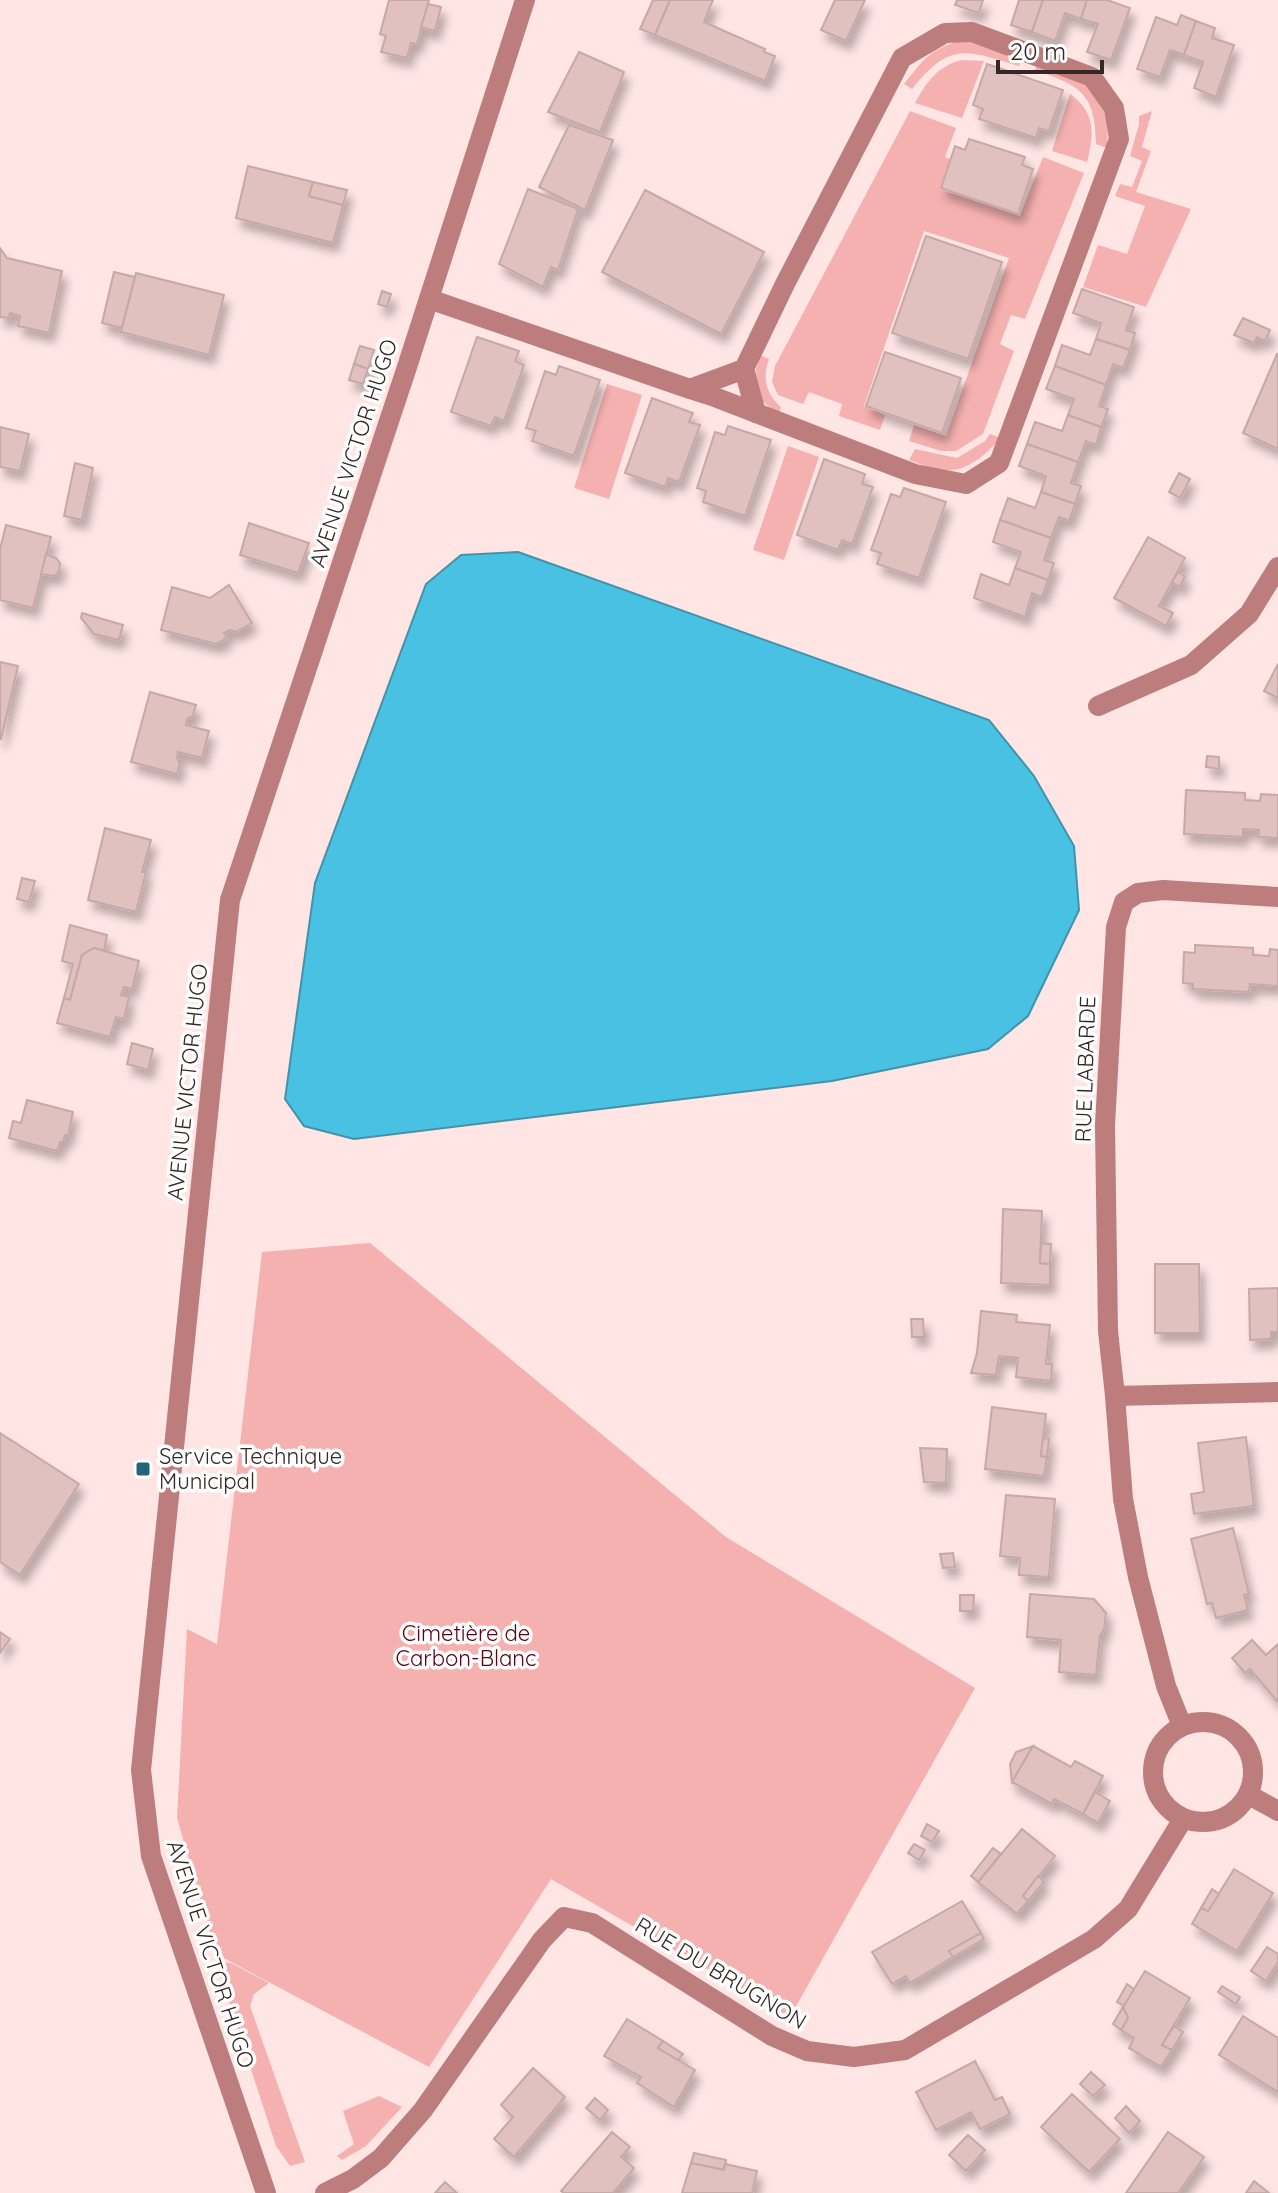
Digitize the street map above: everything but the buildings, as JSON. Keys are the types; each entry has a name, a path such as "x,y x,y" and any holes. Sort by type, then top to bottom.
{"street":[{"name":"AVENUE VICTOR HUGO","path":"266,2193 151,1856 141,1770 230,900 525,0"},
{"path":"429,299 690,389 915,474 966,484 999,463 1119,139 1114,108 1092,77 972,32 945,33 902,58 744,369 756,413"},
{"path":"690,389 744,369"},
{"path":"1098,706 1191,665 1249,614 1278,567"},
{"name":"RUE LABARDE","path":"1115,1396 1108,1331 1105,1125 1116,927 1124,902 1138,893 1163,890 1278,897"},
{"path":"1182,1726 1166,1686 1135,1561 1123,1499 1115,1396 1278,1392"},
{"path":"1213,1722 1227,1727 1240,1736 1254,1764 1254,1780 1249,1795 1228,1817 1213,1822 1183,1819 1159,1797 1153,1781 1153,1764 1158,1749 1168,1735 1182,1726 1213,1722"},
{"path":"1249,1795 1278,1811"},
{"name":"RUE DU BRUGNON","path":"325,2193 353,2179 381,2158 423,2110 542,1940 564,1917 592,1923 772,2036 807,2051 854,2057 905,2050 1094,1939 1128,1909 1183,1819"}],"green space":[{"path":"955,42 986,42 1023,56 1019,66 972,54 949,56 937,63 912,89 904,84 931,54"},
{"path":"962,60 984,61 962,118 915,103 934,76 946,66"},
{"path":"1038,62 1077,76 1094,88 1105,112 1107,148 1096,144 1093,113 1082,94 1064,81 1035,70"},
{"path":"1070,94 1085,109 1091,124 1087,162 1052,151"},
{"path":"910,111 956,128 945,157 950,159 940,189 1020,216 1043,157 1084,173 1025,319 1011,315 1000,344 1014,351 983,434 956,451 941,451 909,441 914,425 946,436 1009,258 924,231 864,406 885,415 880,430 839,416 842,404 809,392 803,404 778,395 772,382 775,366"},
{"path":"1152,111 1142,147 1151,151 1136,192 1191,209 1146,307 1083,287 1098,245 1127,254 1145,206 1115,196 1120,184 1132,187 1142,161 1130,156 1139,116"},
{"path":"760,355 769,359 767,385 781,407 779,415 762,401 755,374"},
{"path":"607,384 642,395 609,499 574,488"},
{"path":"990,434 1001,438 982,457 958,469 936,469 909,460 915,449 957,458 985,441"},
{"path":"788,446 819,457 784,560 753,550"},
{"name":"Cimetière de Carbon-Blanc","path":"370,1243 726,1537 975,1688 790,2017 551,1879 429,2067 216,1954 177,1818 187,1629 217,1644 262,1252"},
{"path":"215,1959 233,1964 269,1983 254,1994 250,2006 305,2162 290,2166 276,2146"},
{"path":"379,2096 402,2107 366,2146 342,2160 337,2156 354,2144 343,2111"}],"water":[{"path":"518,552 989,720 1034,776 1074,846 1079,910 1028,1016 988,1049 832,1081 354,1139 304,1126 285,1099 315,883 426,584 461,555"}],"place":[{"name":"Service Technique Municipal","path":"143,1469"}]}
